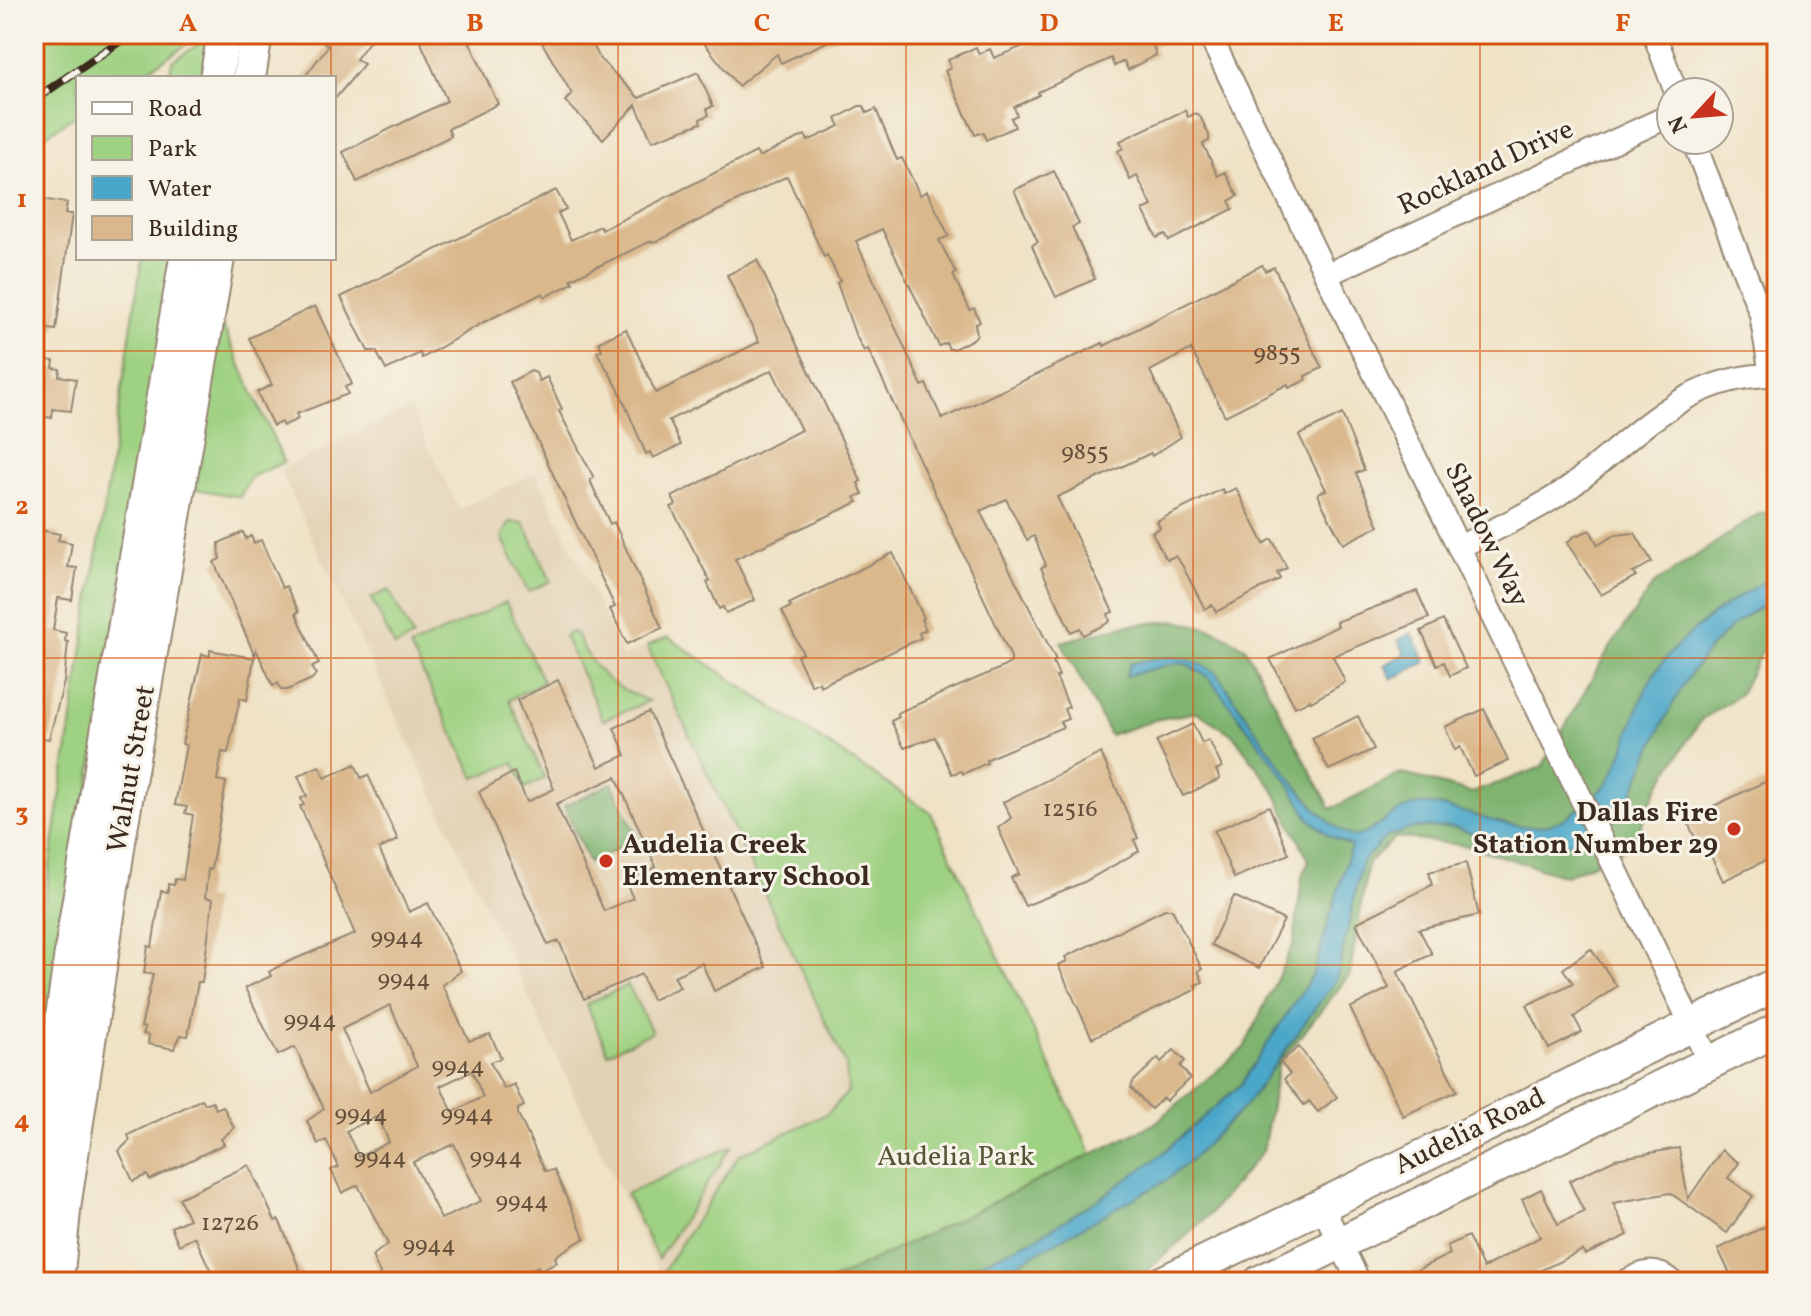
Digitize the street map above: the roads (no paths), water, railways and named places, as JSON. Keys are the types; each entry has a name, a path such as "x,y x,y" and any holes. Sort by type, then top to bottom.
{"main road":[{"path":"216,76 224,34"},
{"path":"249,76 256,34"},
{"name":"Walnut Street","path":"34,1218 75,924 186,260"},
{"name":"Walnut Street","path":"57,1282 65,1201 120,835 218,260"},
{"path":"144,499 177,504"},
{"name":"Audelia Road","path":"1167,1281 1201,1273 1321,1204 1777,984"},
{"name":"Audelia Road","path":"1260,1282 1777,1030"}],"street":[{"path":"1654,34 1670,76"},
{"name":"Shadow Way","path":"1215,36 1326,275 1710,1063"},
{"name":"Rockland Drive","path":"1326,275 1655,122"},
{"path":"1459,547 1547,502 1665,407 1697,392 1774,375 1761,314 1699,156"},
{"path":"1321,1204 1359,1282"},
{"path":"1625,1282 1648,1270 1662,1273 1672,1282"}],"water":[{"path":"1777,575 1777,599 1746,616 1720,637 1680,691 1623,816 1572,843 1528,849 1451,827 1413,828 1386,837 1362,862 1337,978 1246,1105 1196,1155 1167,1180 984,1282 937,1282 1032,1240 1098,1200 1157,1158 1240,1085 1313,974 1351,846 1328,835 1309,818 1287,780 1209,678 1186,664 1175,663 1126,676 1130,664 1153,659 1185,659 1216,673 1303,793 1341,831 1355,836 1363,834 1396,813 1418,805 1445,807 1501,823 1543,826 1571,814 1609,782 1643,694 1673,651 1706,620"},
{"path":"1412,633 1426,662 1392,679 1384,665 1405,654 1398,640"}],"railway":[{"path":"34,100 130,34"}],"place":[{"name":"Dallas Fire Station Number 29","path":"1734,829"},
{"name":"Audelia Creek Elementary School","path":"606,861"}],"park label":[{"name":"Audelia Park","path":"956,1157"}]}
